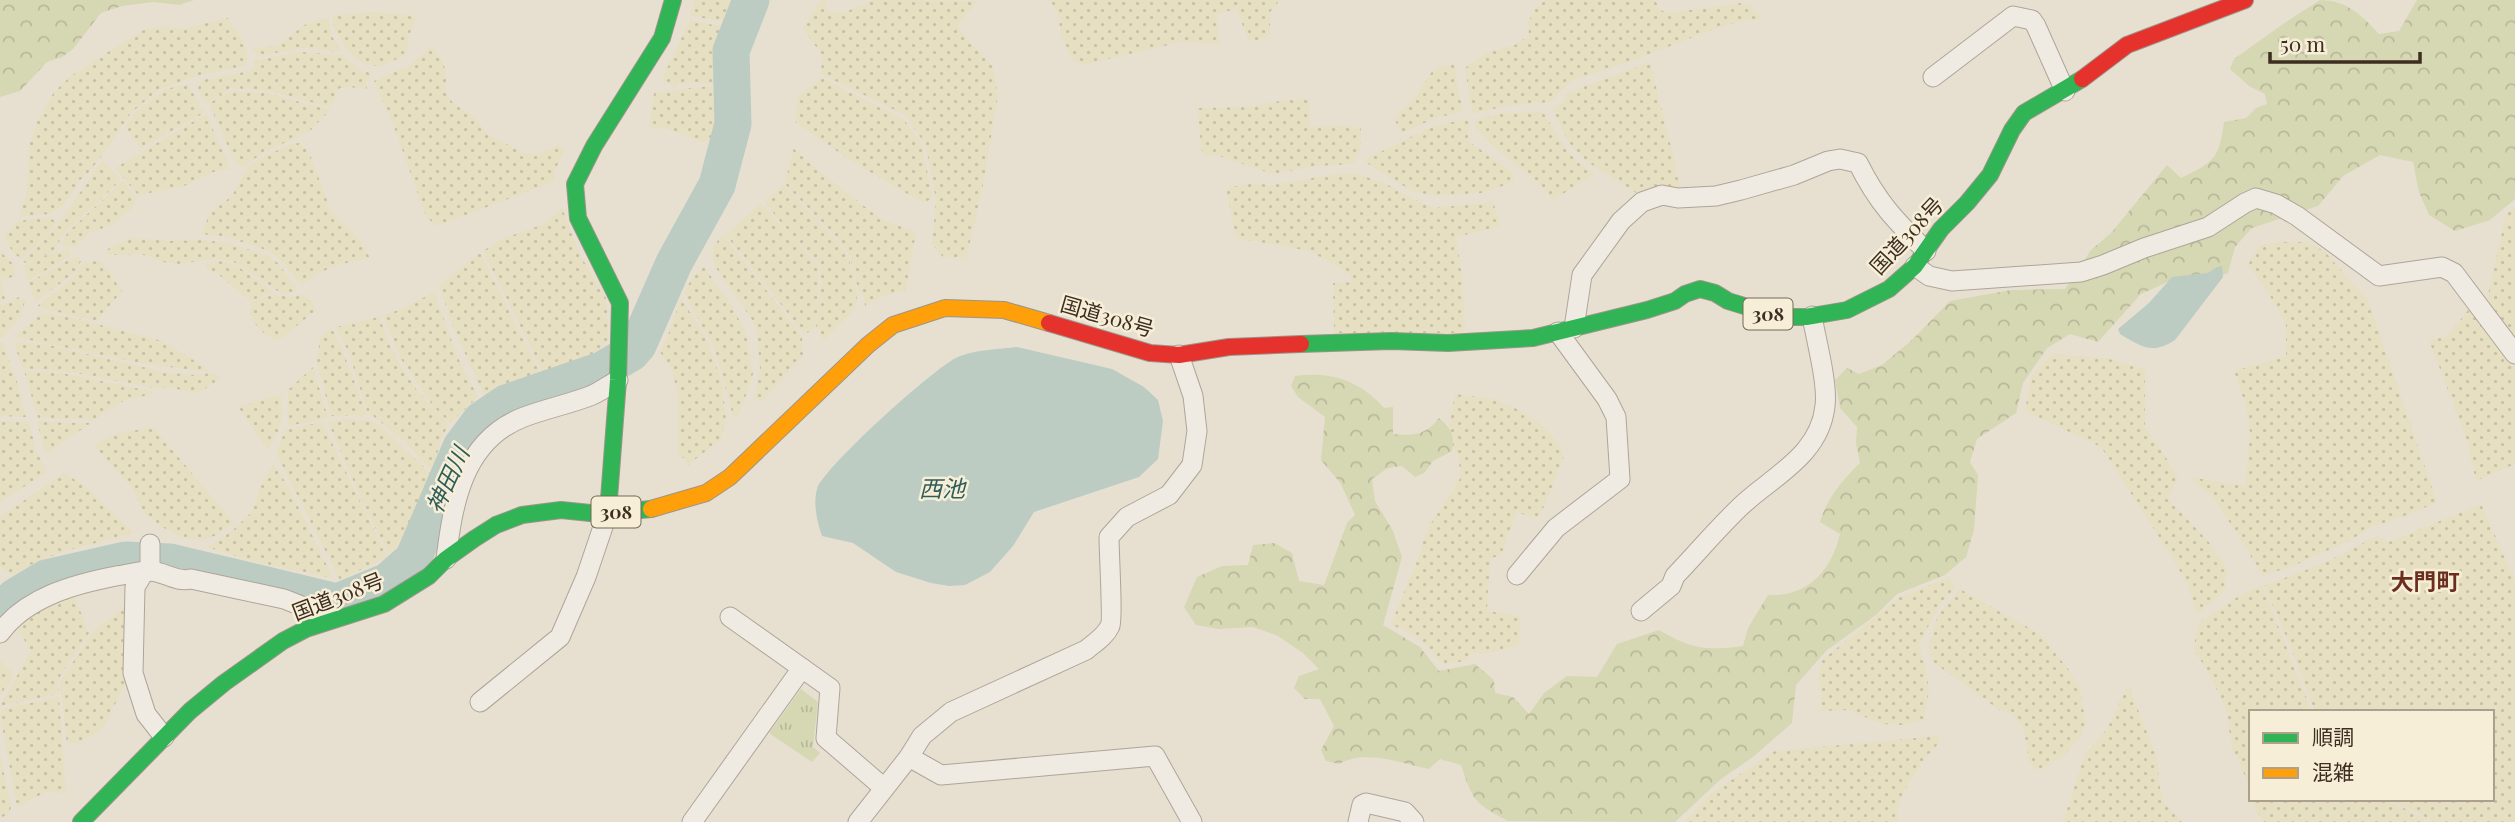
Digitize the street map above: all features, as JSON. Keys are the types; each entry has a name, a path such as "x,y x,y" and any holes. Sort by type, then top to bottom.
{"main road":[{"path":"608,512 618,380 620,303 578,218 575,184 594,146 662,38 673,0"},
{"name":"国道308号","path":"81,822 163,737 225,683 283,641 306,629 384,604 429,576 446,559 496,525 522,515 561,510 600,514 647,510 706,493 730,477 757,453 867,345 893,325 912,317 944,308 1004,310 1150,353 1180,355 1224,348 1391,341 1448,343 1533,338 1675,301 1700,289 1780,317 1812,316 1847,310 1889,289 1920,258 1941,229 1990,176 2012,130 2024,113 2065,91 2127,45 2245,0"}],"street":[{"path":"1933,77 2013,16 2032,20 2065,91"},
{"path":"1517,575 1556,528 1620,479 1616,417 1566,330 1582,275 1620,221 1642,202 1662,195 1678,198 1716,196 1774,181 1828,161 1840,159 1858,163 1885,210 1920,258 1929,276 1952,281 2081,272 2144,247 2208,227 2256,198 2276,204 2297,216 2379,276 2442,267 2454,273 2515,354"},
{"path":"1641,611 1671,586 1675,576 1743,505 1783,474 1809,448 1820,426 1826,397 1812,316"},
{"path":"858,822 909,757 922,736 951,712 1086,650 1104,635 1112,624 1108,570 1109,537 1127,517 1169,495 1192,465 1197,431 1193,396 1180,355"},
{"path":"446,559 451,523 463,475 478,451 497,431 520,418 592,396 618,380"},
{"path":"480,702 559,637 586,577 608,512"},
{"path":"150,544 147,571 135,587 133,673 146,714 163,737"},
{"path":"0,633 28,606 59,592 89,582 147,571 182,581 191,579 284,599 334,619"},
{"path":"730,617 830,688 826,738 884,788"},
{"path":"692,822 802,668"},
{"path":"909,757 941,775 1155,756 1192,822"},
{"path":"1358,822 1362,805 1366,803 1405,812 1414,822"}],"shaded area":[{"path":"694,0 737,0 727,22 690,16"},
{"path":"821,0 825,0 829,12 843,13 873,0 977,1 957,27 993,67 998,95 982,191 966,259 943,257 932,244 936,200 930,166 925,144 905,115 821,74 822,55 803,29"},
{"path":"1050,0 1280,0 1270,12 1270,34 1264,39 1249,41 1236,9 1217,14 1219,45 1181,42 1083,65 1072,60 1060,34 1059,16"},
{"path":"1545,0 1655,0 1660,10 1669,13 1741,3 1749,5 1761,19 1737,22 1706,32 1571,81 1550,102 1472,112 1465,68 1488,52 1515,45 1529,35 1528,22 1535,9"},
{"path":"370,12 417,17 409,35 406,55 381,66 367,65 357,60 346,48 335,31 332,16"},
{"path":"228,18 243,41 247,64 200,75 158,90 130,114 111,144 61,207 50,214 19,217 27,191 29,146 37,122 54,92 71,76 147,28 163,26 180,29"},
{"path":"329,19 331,35 341,50 338,52 304,48 257,56 253,48 277,46 306,24"},
{"path":"690,20 727,28 719,68 721,85 690,82 673,87 662,79"},
{"path":"432,46 442,60 446,72 446,93 453,103 473,116 489,135 524,153 538,154 557,146 566,148 555,170 555,181 437,226 426,217 396,132 374,81 410,65"},
{"path":"301,52 342,55 371,75 366,82 367,89 340,88 330,107 269,91 231,88 207,103 197,90 202,80 249,71 254,66 254,61"},
{"path":"1650,62 1681,193 1641,196 1586,161 1569,143 1552,109 1562,103 1567,93"},
{"path":"1455,63 1463,111 1433,119 1403,133 1395,119 1401,110 1413,100 1433,70"},
{"path":"821,78 903,119 920,140 932,192 931,199 923,203 848,159 795,122 798,97"},
{"path":"188,84 204,113 141,148 125,127 134,113 166,89"},
{"path":"698,87 724,87 724,113 710,140 702,142 664,128 649,128 654,93"},
{"path":"233,91 266,93 330,110 309,132 266,151 242,167 234,160 209,104 221,95"},
{"path":"1309,99 1310,127 1339,125 1361,128 1360,151 1353,164 1318,166 1273,174 1222,157 1202,154 1197,108 1246,107"},
{"path":"1543,112 1567,150 1595,174 1553,200 1540,184 1496,149 1475,127 1475,120 1502,113"},
{"path":"206,114 231,169 213,172 182,187 138,195 115,168"},
{"path":"1469,119 1468,141 1513,172 1514,182 1482,193 1435,196 1412,191 1364,160 1423,131 1441,124"},
{"path":"300,143 309,152 331,211 358,237 370,258 337,265 301,285 279,258 269,251 227,237 201,234 210,213 232,196 248,167 291,144"},
{"path":"793,148 881,219 916,232 906,290 880,297 865,306 850,256 839,240 785,184"},
{"path":"102,160 121,180 62,235 55,251 25,263 23,261 61,221"},
{"path":"1335,174 1359,174 1434,208 1493,202 1501,226 1456,237 1463,281 1465,333 1334,333 1333,283 1352,282 1350,274 1310,251 1236,238 1226,188 1253,183 1272,185"},
{"path":"123,181 137,198 131,210 111,225 88,234 76,247 63,246 62,242 68,232"},
{"path":"784,185 838,242 849,259 856,286 857,300 854,310 823,341 816,327 821,280 819,264 790,234 764,201"},
{"path":"761,203 818,266 818,306 814,327 805,335 726,235"},
{"path":"2515,207 2515,342 2486,304 2506,214"},
{"path":"562,208 580,255 606,298 609,339 594,355 574,365 544,374 483,251 502,239 544,224"},
{"path":"48,217 57,222 46,236 22,259 13,253 4,236 12,227 19,221"},
{"path":"724,236 802,336 803,355 762,402 755,398 760,369 757,333 753,321 716,268 713,259 713,249"},
{"path":"131,238 229,243 266,255 278,263 297,289 282,294 231,260 216,259 178,264 141,254 105,253"},
{"path":"2308,242 2325,252 2369,302 2437,502 2372,527 2349,541 2293,566 2262,576 2213,497 2189,477 2245,486 2250,432 2246,407 2234,371 2286,356 2286,325 2269,294 2248,265 2260,245"},
{"path":"68,250 71,256 27,281 24,265 40,257"},
{"path":"0,251 13,264 16,276 1,280 5,299 0,303"},
{"path":"480,253 541,375 484,396 440,289 441,284"},
{"path":"79,257 81,261 75,272 36,302 28,283 72,258"},
{"path":"101,261 122,291 97,321 36,307 71,280 84,262"},
{"path":"214,261 228,262 240,268 271,290 271,293 250,301 218,274 207,269 205,265"},
{"path":"704,265 746,332 753,374 740,413 734,419 714,348 684,293 692,278"},
{"path":"434,292 458,358 478,397 450,423 433,406 401,359 383,315 402,309"},
{"path":"300,294 312,301 315,311 278,341 265,334 254,323 250,314 251,302 272,295 294,297"},
{"path":"19,297 25,301 21,316 3,338 0,338 0,307"},
{"path":"681,298 706,338 722,382 726,420 721,439 688,465 685,459 678,455 678,396 672,369 660,352"},
{"path":"2470,308 2515,369 2515,464 2476,481 2466,438 2429,340 2446,337"},
{"path":"41,313 70,317 162,341 209,372 145,364 15,337"},
{"path":"379,317 396,358 416,389 449,425 441,438 433,472 404,441 367,411 349,353 336,327"},
{"path":"332,328 367,415 331,416 317,363 320,337"},
{"path":"14,342 44,344 164,372 190,375 215,373 220,379 198,393 166,387 159,389 71,372 22,368"},
{"path":"0,343 3,343 19,387 26,417 0,416"},
{"path":"2052,354 2106,358 2145,369 2145,426 2178,476 2168,499 2208,541 2227,570 2224,591 2197,615 2188,586 2172,557 2101,447 2025,411 2031,376"},
{"path":"313,367 328,418 288,426 288,390"},
{"path":"24,371 62,373 155,392 125,400 94,420 38,418"},
{"path":"281,394 282,415 279,429 268,450 238,407"},
{"path":"1455,394 1494,399 1519,410 1541,424 1558,443 1564,457 1545,505 1536,519 1517,512 1501,556 1490,558 1487,611 1520,616 1519,645 1495,652 1470,654 1466,661 1442,664 1421,640 1391,624 1417,561 1426,531 1461,477 1458,455 1447,434"},
{"path":"344,419 370,420 383,428 431,474 421,495 413,523 389,554 365,508 328,422"},
{"path":"0,421 29,422 36,450 47,472 0,502"},
{"path":"37,421 91,423 49,452 44,449"},
{"path":"322,422 387,557 340,580 276,453 285,430"},
{"path":"153,427 234,523 217,535 202,540 183,538 144,513 132,488 95,447 98,442 115,434"},
{"path":"274,464 289,488 333,578 252,561 207,547 232,531 251,513 263,481"},
{"path":"64,473 85,486 134,533 65,551 13,575 0,567 0,517"},
{"path":"2481,504 2515,580 2515,822 2434,822 2396,801 2494,801 2494,710 2314,710 2264,586 2324,563 2377,536 2389,542"},
{"path":"1948,578 1956,587 1939,606 1919,644 1929,690 1924,720 1902,725 1882,724 1848,710 1822,711 1819,675 1821,661 1900,597"},
{"path":"2262,585 2311,710 2249,710 2249,788 2232,749 2226,708 2195,653 2195,635 2200,622 2239,596"},
{"path":"1960,589 2040,634 2069,670 2080,689 2086,724 2082,735 2064,756 2036,771 2029,762 2024,730 2013,715 1998,709 1933,662 1928,648 1938,615"},
{"path":"73,593 89,633 57,681 59,694 0,706 31,651 15,625 34,609"},
{"path":"127,606 127,680 104,727 81,742 67,744 60,682 94,630"},
{"path":"0,660 12,672 13,677 0,695"},
{"path":"2128,684 2157,758 2164,802 2182,822 2063,822 2085,754 2107,729"},
{"path":"59,697 66,793 46,792 17,807 0,715 3,709"},
{"path":"1938,736 1938,744 1926,757 1904,791 1897,810 1898,822 1684,822 1712,793 1775,751"},
{"path":"0,754 11,807 10,812 0,819"},
{"path":"2254,801 2391,801 2429,822 2264,822 2256,811"}],"green space":[{"path":"0,0 194,0 179,5 154,2 122,6 101,13 73,49 62,57 47,62 20,91 0,97"},
{"path":"2320,0 2338,3 2353,10 2379,34 2399,31 2417,0 2515,0 2515,199 2490,220 2455,231 2429,215 2419,192 2413,162 2380,155 2343,176 2318,206 2252,228 2235,247 2228,273 2187,290 2172,280 2141,294 2098,342 2070,334 2047,348 2023,383 2016,413 1977,439 1970,462 1978,475 1974,530 1966,557 1945,575 1897,594 1876,615 1827,650 1796,685 1792,723 1753,757 1721,779 1675,822 1508,821 1476,800 1461,765 1440,759 1429,769 1371,757 1339,764 1326,761 1321,750 1334,726 1320,699 1305,699 1294,688 1299,676 1319,669 1303,653 1278,636 1253,627 1218,629 1196,625 1184,607 1197,577 1222,566 1248,565 1253,545 1274,543 1292,553 1299,581 1324,585 1347,523 1355,515 1341,484 1321,460 1325,417 1298,397 1291,386 1295,376 1320,375 1355,384 1384,408 1393,407 1393,434 1419,433 1439,418 1451,432 1452,451 1433,461 1424,473 1415,477 1402,466 1388,468 1372,479 1375,501 1393,531 1402,557 1383,625 1420,647 1439,671 1475,664 1494,680 1495,693 1513,697 1529,714 1544,693 1567,676 1597,677 1617,644 1659,630 1700,647 1743,646 1748,628 1768,595 1795,592 1816,579 1831,559 1836,547 1840,534 1820,522 1836,490 1860,463 1856,443 1857,427 1840,408 1835,380 1847,368 1859,374 1882,365 1912,340 1950,301 2011,290 2065,289 2091,250 2111,233 2167,165 2181,178 2201,168 2217,152 2224,122 2246,118 2256,108 2267,104 2265,94 2249,86 2230,69 2234,59"},
{"path":"801,689 818,702 813,747 820,753 812,762 769,733"}],"water":[{"path":"2222,266 2223,277 2175,340 2160,347 2147,348 2120,334 2118,329 2149,303 2172,277 2208,273"},
{"name":"西池","path":"1017,347 1112,369 1144,387 1158,400 1163,421 1158,459 1139,477 1034,512 1013,546 990,572 965,585 931,583 896,572 853,543 822,536 816,513 817,489 838,461 858,441 946,364 958,357 979,351"}],"waterway":[{"name":"神田川","path":"0,610 16,596 46,578 125,560 170,562 337,602 388,581 413,559 461,447 481,420 506,403 602,370 631,353 638,345 674,263 717,185 733,124 731,51 751,0"}],"traffic: fast":[{"path":"608,512 618,380 620,303 578,218 575,184 594,146 662,38 673,0"},
{"path":"1301,344 1391,341 1448,343 1533,338 1647,310 1700,289 1780,317 1806,317 1847,310 1889,289 1915,266 1941,229 1990,175 2012,130 2024,113 2082,79"},
{"path":"81,822 190,711 283,641 306,629 384,604 429,576 446,559 474,539 496,525 522,515 561,510 600,514 651,509"}],"traffic: slow":[{"path":"651,509 706,493 730,477 868,345 893,325 945,308 1004,310 1049,323"}],"traffic: jam":[{"path":"2082,79 2127,45 2245,0"},
{"path":"1049,323 1150,353 1179,355 1229,347 1301,344"}],"district":[{"name":"大門町","path":"2425,582"}]}
